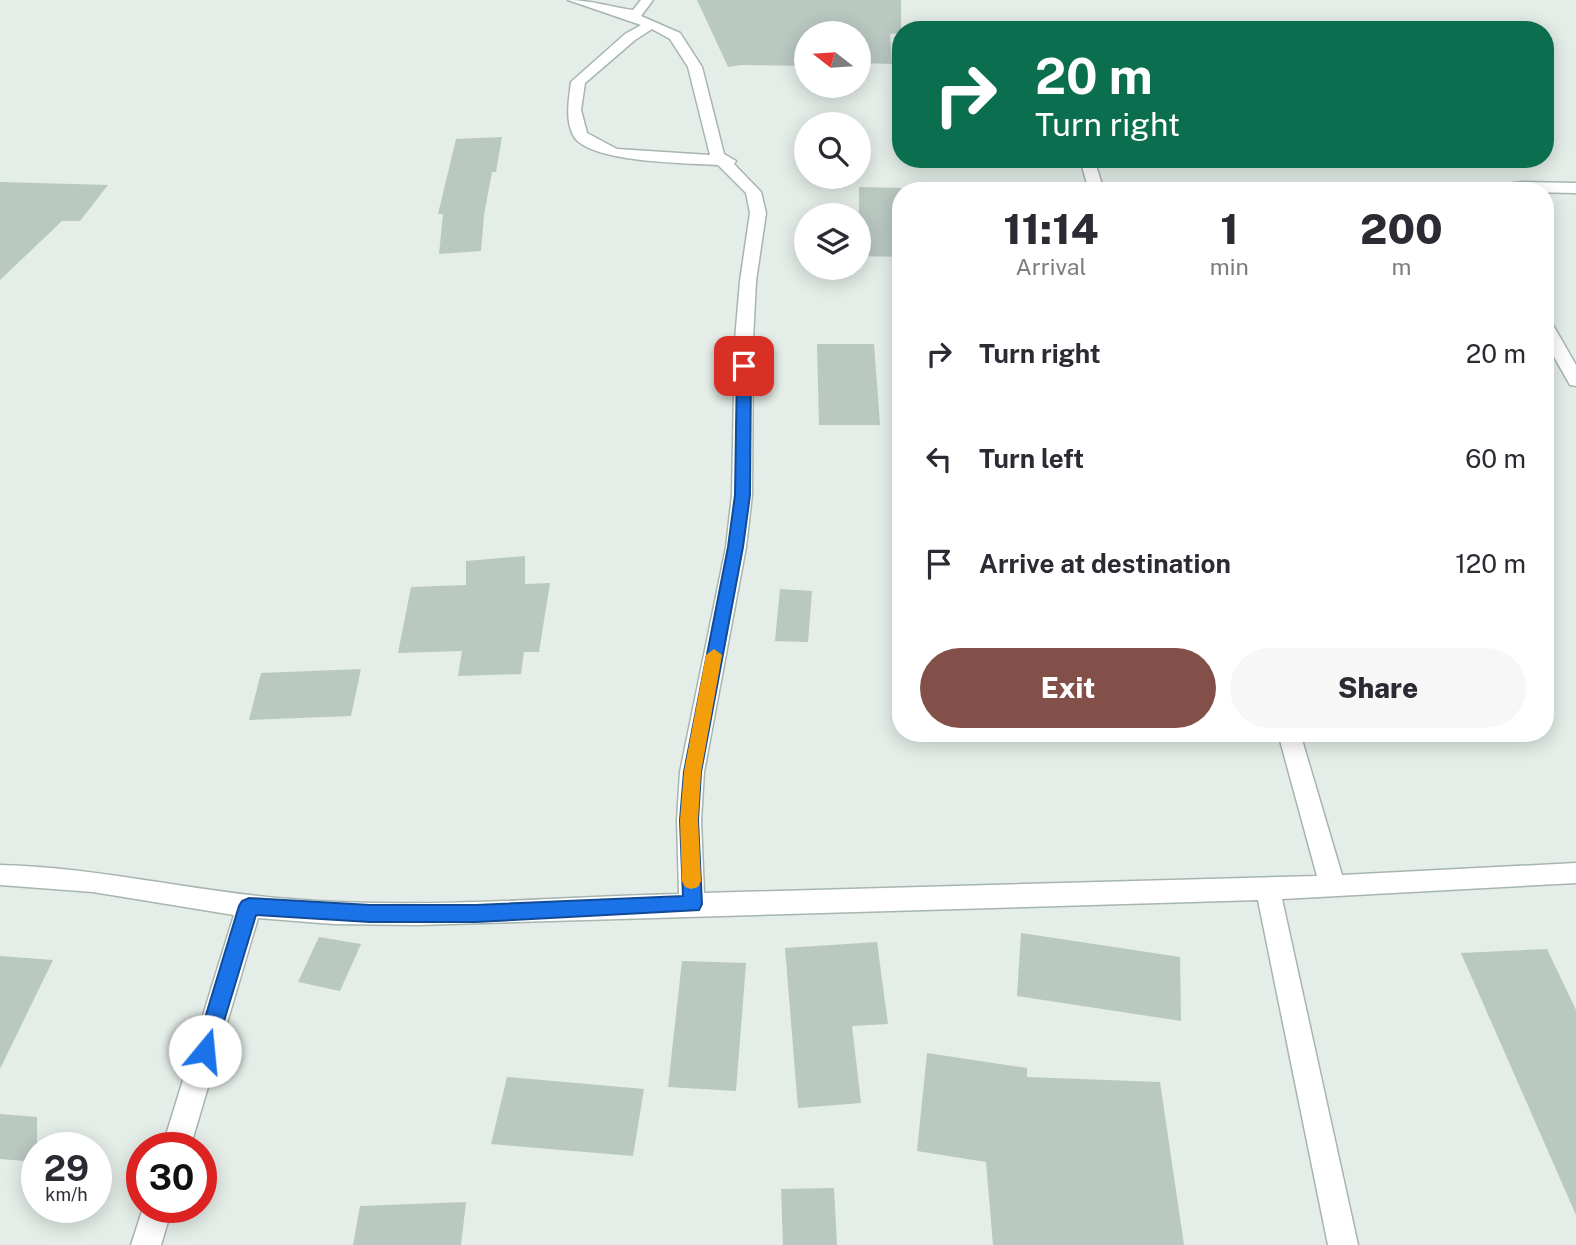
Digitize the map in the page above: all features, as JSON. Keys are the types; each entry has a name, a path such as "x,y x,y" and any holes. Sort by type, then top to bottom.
{"street":[{"path":"574,0 652,24 675,36 695,67 725,161 753,192 758,213 748,281 744,340 742,495 736,547 692,772 689,820 692,904"},
{"path":"611,12 636,14 648,0"},
{"path":"652,24 630,37 579,82 574,110 580,135 588,142 615,153 725,161"},
{"path":"1554,188 1576,188"},
{"path":"1554,341 1576,381"},
{"path":"1292,742 1332,884"},
{"path":"0,875 74,879 249,906 370,913 476,913 692,904 1268,889 1576,873"},
{"path":"1268,889 1343,1245"},
{"path":"181,1132 249,906"},
{"path":"146,1245 153,1223"}],"building":[{"path":"697,0 901,0 901,21 892,21 890,34 892,64 872,63 872,21 794,21 794,66 728,67"},
{"path":"502,137 484,215 481,251 439,254 443,214 438,214 456,139"},
{"path":"0,182 108,185 80,221 62,221 0,280"},
{"path":"892,188 892,257 871,256 871,203 859,203 859,189"},
{"path":"817,344 874,344 880,425 819,425"},
{"path":"525,556 525,584 550,583 539,652 524,652 521,674 458,676 462,651 398,653 411,587 466,585 466,561"},
{"path":"780,589 812,591 808,642 775,641"},
{"path":"361,669 351,716 249,720 261,673"},
{"path":"1021,933 1180,957 1181,1021 1017,996"},
{"path":"319,937 361,944 340,991 298,982"},
{"path":"877,942 888,1024 852,1026 861,1103 798,1108 785,948"},
{"path":"1547,949 1576,1010 1576,1215 1461,953"},
{"path":"0,956 53,960 0,1069"},
{"path":"682,961 746,963 736,1091 668,1087"},
{"path":"927,1053 1027,1068 1027,1077 1160,1082 1184,1245 993,1245 986,1162 917,1151"},
{"path":"507,1077 644,1089 633,1156 491,1144"},
{"path":"0,1114 37,1117 37,1132 21,1132 21,1161 0,1159"},
{"path":"834,1188 837,1245 783,1245 781,1189"},
{"path":"466,1202 461,1245 353,1245 360,1206"}],"slow traffic":[{"path":"691,881 689,820 692,772 714,655"}],"route":[{"path":"205,1051 249,906 370,913 476,913 588,906 692,904 689,820 692,772 736,547 742,495 744,366"}]}
